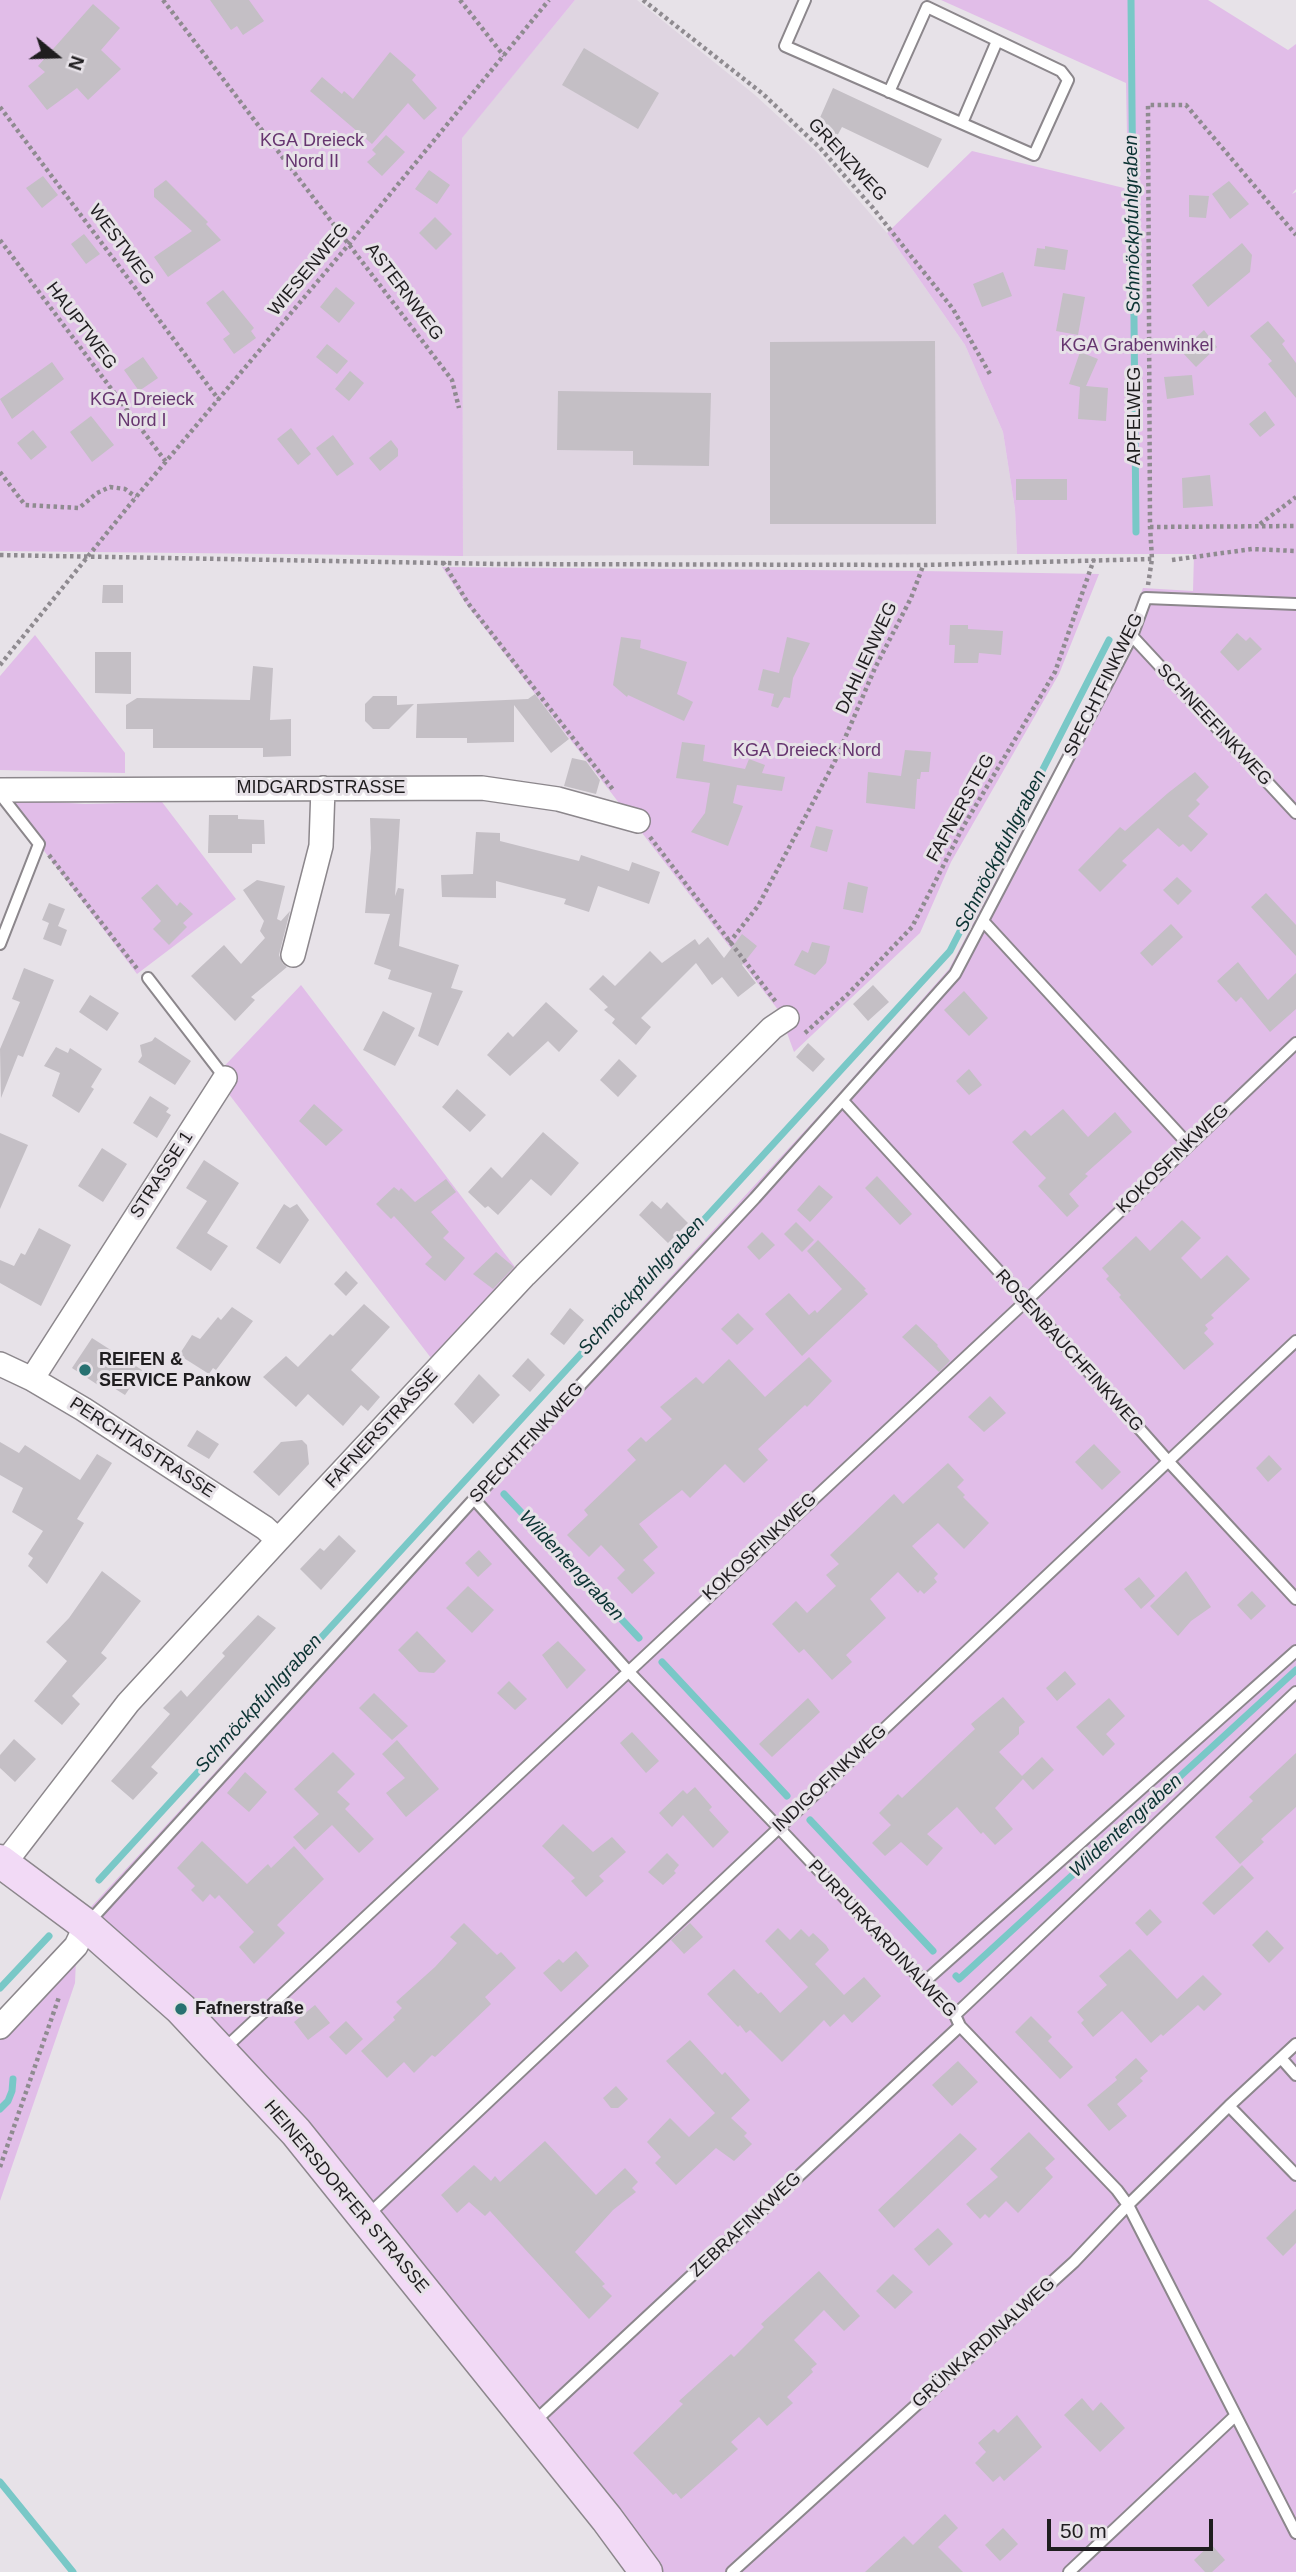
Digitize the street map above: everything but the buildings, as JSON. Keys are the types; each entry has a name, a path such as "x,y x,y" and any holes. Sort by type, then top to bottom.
{"main road":[{"name":"HEINERSDORFER STRASSE","path":"2,1862 86,1925 181,2009 296,2132 532,2424 646,2572"}],"street":[{"path":"293,956 321,846 323,788"},
{"name":"MIDGARDSTRASSE","path":"0,792 482,788 558,799 638,821"},
{"name":"FAFNERSTRASSE","path":"2,1862 128,1703 525,1275 772,1028 794,1027"},
{"name":"STRASSE 1","path":"32,1379 225,1078"},
{"name":"PERCHTASTRASSE","path":"0,1364 32,1379 93,1415 265,1528 278,1540"},
{"path":"0,2027 76,1946 86,1925"}],"lane":[{"path":"805,0 785,47 1034,155 1068,80 1061,71 927,7 889,92"},
{"path":"962,123 997,41"},
{"path":"1146,598 1296,604"},
{"name":"SPECHTFINKWEG","path":"86,1925 474,1499 843,1101 954,974 1132,636 1146,598"},
{"name":"SCHNEEFINKWEG","path":"1132,636 1296,813"},
{"path":"0,792 39,844 0,944"},
{"path":"983,921 1188,1144"},
{"name":"STRASSE 1","path":"148,978 225,1078"},
{"name":"KOKOSFINKWEG","path":"222,2051 1026,1301 1296,1043"},
{"name":"ROSENBAUCHFINKWEG","path":"843,1101 1296,1599"},
{"name":"INDIGOFINKWEG","path":"365,2218 1296,1340"},
{"name":"PURPURKARDINALWEG","path":"474,1499 628,1671 778,1827 955,2015 960,2026 1117,2190 1128,2205 1235,2416 1295,2527"},
{"path":"923,1983 1296,1651"},
{"path":"955,2015 1296,1692"},
{"name":"ZEBRAFINKWEG","path":"532,2424 960,2026"},
{"name":"GRÜNKARDINALWEG","path":"732,2572 1074,2262 1128,2205 1296,2044"},
{"path":"1281,2058 1296,2075"},
{"path":"1229,2106 1296,2175"},
{"path":"1069,2572 1235,2416"}],"path":[{"name":"ASTERNWEG","path":"163,0 452,380 459,408"},
{"path":"460,0 504,56"},
{"name":"WIESENWEG","path":"0,665 136,496 350,243 549,0"},
{"name":"GRENZWEG","path":"643,0 763,94 820,148 873,208 953,309 991,376"},
{"name":"APFELWEG","path":"1146,598 1152,559 1148,105 1186,105 1296,235"},
{"name":"WESTWEG","path":"0,107 219,400"},
{"name":"HAUPTWEG","path":"0,240 166,462"},
{"path":"0,472 25,505 79,508 97,493 110,487 125,489 136,496"},
{"path":"1259,524 1296,497"},
{"path":"1150,527 1259,524 1296,526"},
{"path":"1172,560 1252,550 1296,551"},
{"path":"0,555 498,564 924,565 1152,559"},
{"name":"FAFNERSTEG","path":"794,1027 848,994 912,927 963,827 1055,672 1094,559"},
{"name":"DAHLIENWEG","path":"729,943 758,906 836,759 924,565"},
{"path":"39,844 148,978"},
{"path":"0,2167 63,1985"}],"shaded area":[{"path":"575,0 637,0 755,95 818,153 887,233 965,345 1003,432 1015,509 1017,554 463,556 461,138"}],"green space":[{"path":"0,0 575,0 462,138 463,556 0,551"},
{"name":"KGA Grabenwinkel","path":"941,0 1208,0 1288,50 1296,44 1296,189 1292,194 1296,192 1296,2572 646,2572 296,2132 86,1925 91,1907 833,1100 949,969 1123,640 1143,588 1193,591 1194,554 1017,554 1015,509 1003,432 965,345 887,233 972,151 1128,189 1126,83"},
{"name":"KGA Dreieck Nord","path":"442,567 1099,574 1059,674 951,862 920,933 794,1052 779,1011 466,604"},
{"path":"35,635 125,753 125,773 0,770 0,676"},
{"path":"5,799 85,804 162,802 236,899 137,974"},
{"path":"301,985 515,1267 431,1358 215,1076"},
{"path":"76,1959 75,1983 0,2201 0,2038"}],"waterway":[{"name":"Schmöckpfuhlgraben","path":"1131,0 1136,532"},
{"name":"Schmöckpfuhlgraben","path":"99,1880 950,951 1109,640"},
{"name":"Wildentengraben","path":"504,1494 639,1638"},
{"name":"Wildentengraben","path":"662,1662 787,1796"},
{"name":"Wildentengraben","path":"956,1976 959,1979 1296,1670"},
{"name":"Wildentengraben","path":"810,1820 933,1951"},
{"name":"Schmöckpfuhlgraben","path":"0,1988 49,1936"},
{"path":"0,2109 8,2101 13,2079"},
{"path":"0,2482 73,2572"}],"place":[{"name":"REIFEN & SERVICE Pankow","path":"85,1370"},
{"name":"Fafnerstraße","path":"181,2009"}],"park label":[{"name":"KGA Dreieck Nord II","path":"312,151"},
{"name":"KGA Dreieck Nord I","path":"142,410"}]}
